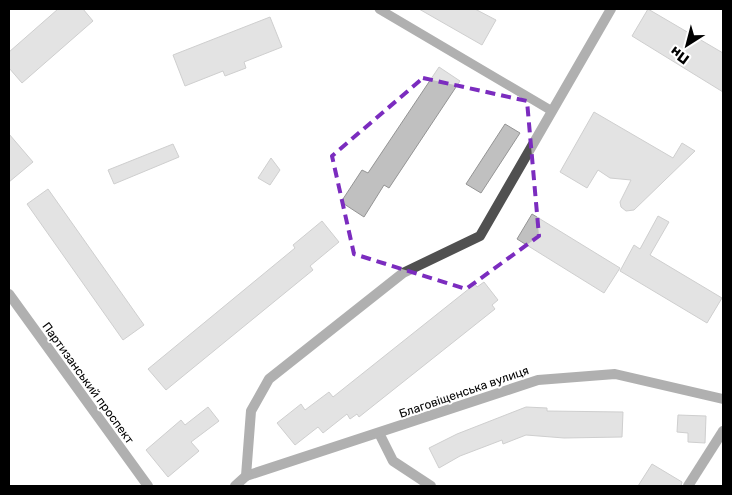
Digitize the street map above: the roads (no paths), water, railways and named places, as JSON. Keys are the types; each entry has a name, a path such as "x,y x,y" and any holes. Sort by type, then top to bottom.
{"street":[{"path":"235,486 246,476 251,410 269,379 403,273 480,236 611,9"},
{"name":"Партизанський проспект","path":"9,294 148,486"},
{"name":"Благовіщенська вулиця","path":"246,476 538,380 615,374 723,398"},
{"path":"688,486 723,432"},
{"path":"380,433 393,461 431,486"}],"lane":[{"path":"379,9 552,111"}]}
